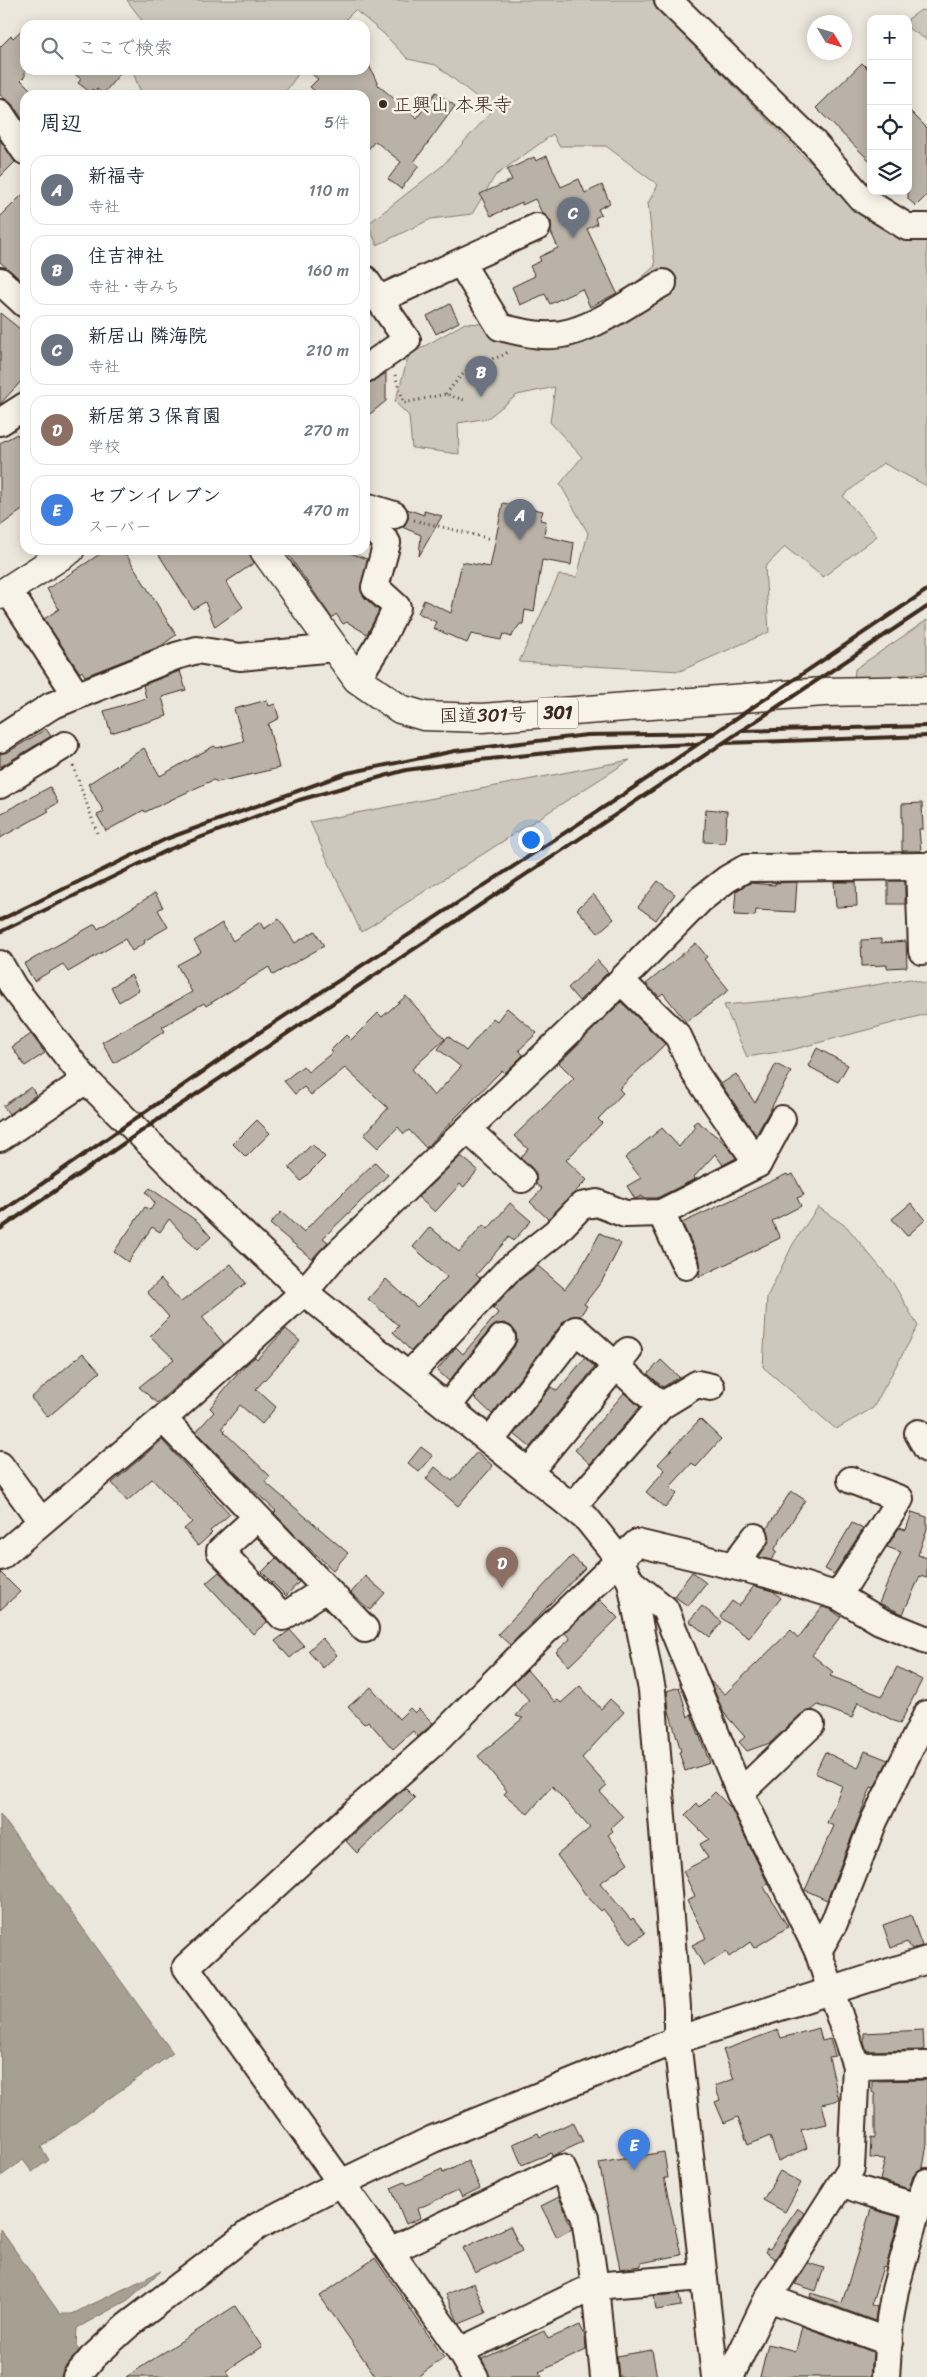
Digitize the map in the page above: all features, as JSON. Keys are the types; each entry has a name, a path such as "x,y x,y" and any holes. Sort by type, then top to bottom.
{"highway":[{"path":"4,593 62,555"},
{"name":"国道301号","path":"268,555 357,679 400,708 424,716 482,718 823,692 927,690"}],"street":[{"path":"668,0 814,143 862,199 907,227 927,227"},
{"path":"0,113 20,143"},
{"path":"370,366 407,340 372,289 461,263 537,227"},
{"path":"461,263 500,327 524,334 570,333 662,283"},
{"path":"0,281 20,299"},
{"path":"0,422 20,411"},
{"path":"370,508 394,516"},
{"path":"357,679 380,642 397,606 374,587 387,543 370,524"},
{"path":"4,593 77,696"},
{"path":"0,739 51,706 176,656 197,650 240,657 336,648"},
{"path":"0,785 65,745"},
{"path":"0,1557 163,1419 304,1292 331,1260 622,981 701,899 727,879 746,868 923,866 922,950 927,950"},
{"path":"0,964 14,988 86,1080 159,1155 304,1292 586,1519 619,1559 631,1582 652,1690 677,2007 677,2040 714,2377"},
{"path":"622,981 678,1036 695,1072 758,1164"},
{"path":"0,1138 86,1080"},
{"path":"409,1375 507,1271 556,1232 581,1206 596,1203 625,1214 661,1213 758,1164 782,1119"},
{"path":"468,1130 522,1178"},
{"path":"661,1213 686,1266"},
{"path":"490,1441 576,1330 622,1358 661,1406"},
{"path":"448,1406 502,1338"},
{"path":"529,1472 622,1358"},
{"path":"572,1507 661,1406 697,1384 711,1387"},
{"path":"163,1419 256,1518 366,1629"},
{"path":"0,1465 41,1521"},
{"path":"838,1596 900,1499 851,1480"},
{"path":"256,1518 220,1551 283,1617 326,1589"},
{"path":"733,1566 755,1537"},
{"path":"475,2377 460,2351 343,2182 186,1967 356,1810 438,1739 637,1543 733,1566 838,1596 880,1621 927,1640"},
{"path":"631,1582 665,1609 740,1792 818,1951 856,2066 853,2158 851,2168 768,2298 730,2377"},
{"path":"818,1951 834,1922 874,1821 927,1714"},
{"path":"740,1792 812,1725"},
{"path":"76,2377 92,2358 127,2326 258,2226 343,2182 434,2139 677,2040 927,1960"},
{"path":"856,2066 927,2065"},
{"path":"390,2251 562,2168 585,2218 595,2286 604,2377"},
{"path":"886,2377 890,2319 895,2290 918,2207 927,2182"},
{"path":"842,2183 918,2207"},
{"path":"460,2351 595,2286 702,2277"},
{"path":"768,2298 889,2342"}],"path":[{"path":"446,394 465,371 478,363 501,357 521,341 524,334"},
{"path":"389,353 404,403 446,394 464,400"},
{"path":"394,516 491,539"},
{"path":"65,745 98,835"}],"shaded area":[{"path":"127,0 658,0 719,71 804,157 828,177 927,236 927,486 883,463 843,496 877,536 823,577 785,547 765,567 769,632 680,671 519,662 559,575 577,577 588,533 560,484 582,457 550,422 555,387 517,395 488,418 458,423 459,454 412,448 409,416 395,402 409,355 465,323 536,327 596,317 655,266 648,203 658,185 606,146 559,146 553,134 495,176 472,214 431,219 377,245 370,229 370,222 442,166 493,110 436,65 408,59 370,22 370,20 367,20 355,10 345,20 141,19"},
{"path":"921,10 927,11 927,40 912,31 912,16"},
{"path":"134,75 297,75 287,90 140,90"},
{"path":"927,620 927,672 854,680 855,669"},
{"path":"630,760 361,932 310,822"},
{"path":"910,979 927,984 927,1014 791,1050 747,1057 724,1005 791,999"},
{"path":"818,1207 847,1227 893,1283 918,1326 873,1408 836,1429 763,1367 767,1297 793,1244"},
{"path":"0,1814 173,2053 41,2147 49,2160 32,2172 23,2160 1,2176"},
{"path":"0,2229 60,2314 72,2314 161,2271 128,2300 77,2328 76,2346 97,2377 0,2377"}],"building":[{"path":"20,32 20,75 25,75 21,80 31,90 20,90 20,116 13,105 0,95 0,47 11,36 13,38"},
{"path":"862,63 867,68 867,158 816,108"},
{"path":"370,67 378,85 417,118 436,92 455,106 414,162 419,166 401,189 388,179 401,162 375,141 370,147 370,90 314,90 310,87 318,79 313,75 370,75"},
{"path":"76,75 119,75 106,90 87,90 78,83 81,79"},
{"path":"912,113 927,128 927,195 916,206 908,199 908,195 912,195"},
{"path":"0,140 15,162 0,177"},
{"path":"547,156 561,187 579,179 585,193 602,185 610,203 598,209 601,215 595,218 597,224 587,229 617,293 590,307 582,289 550,304 545,294 520,305 512,287 535,276 530,266 541,261 539,257 558,248 551,232 551,221 542,213 535,199 522,205 522,202 491,216 480,194 512,180 507,170 534,157 536,161"},
{"path":"20,197 20,280 0,262 0,217"},
{"path":"450,304 459,322 436,334 427,316"},
{"path":"0,313 20,329 20,382 0,404"},
{"path":"386,373 386,401 370,414 370,382"},
{"path":"17,434 20,439 20,512 0,526 0,443"},
{"path":"503,503 543,511 540,520 546,521 544,536 574,543 571,565 542,560 534,612 525,610 523,624 520,624 511,637 503,634 501,640 471,634 467,643 433,628 436,622 418,613 424,600 451,613 462,562 490,567"},
{"path":"407,509 424,515 424,511 442,516 419,556 421,535 402,527 408,519"},
{"path":"98,555 127,555 176,635 161,646 85,676 82,671 80,673 44,619 59,609 47,589"},
{"path":"159,555 251,555 254,563 226,582 243,607 215,627 205,602 193,609"},
{"path":"288,555 355,555 367,559 361,591 365,598 379,611 367,634 347,622 343,624 336,614 332,618"},
{"path":"180,671 186,690 162,697 167,716 111,733 104,711 146,698 143,685"},
{"path":"267,700 269,706 275,704 279,718 268,724 279,768 218,782 213,780 145,812 144,810 106,831 97,815 104,812 88,784 144,748 160,776 214,746 217,748 244,741 234,709"},
{"path":"46,729 51,736 0,767 0,754 8,752"},
{"path":"50,787 58,803 47,809 49,811 0,838 0,814"},
{"path":"922,803 923,829 919,829 921,851 902,851 902,804"},
{"path":"706,809 727,811 725,843 704,842"},
{"path":"658,881 675,894 656,920 638,907"},
{"path":"888,881 905,881 905,904 888,904"},
{"path":"797,882 795,912 756,910 755,916 734,915 736,891 750,883 775,885 775,883"},
{"path":"834,882 856,882 857,906 836,907"},
{"path":"155,893 163,907 158,910 168,927 144,941 145,943 132,951 125,939 68,972 63,964 34,981 24,964 95,924 98,929"},
{"path":"593,894 614,919 598,933 577,909"},
{"path":"279,919 295,943 315,931 324,946 273,975 269,967 206,1006 204,1003 162,1027 165,1031 114,1063 102,1042 192,992 177,965 201,952 194,941 222,923 233,941 260,922 264,929"},
{"path":"881,939 881,943 906,941 907,967 887,968 887,965 862,966 861,940"},
{"path":"696,943 707,957 704,959 729,990 686,1022 663,993 659,996 646,984"},
{"path":"597,960 608,972 579,1001 568,988"},
{"path":"131,975 139,990 119,1002 111,987"},
{"path":"406,996 445,1039 412,1069 434,1096 461,1067 438,1049 448,1036 466,1051 493,1018 497,1021 507,1008 537,1033 519,1050 523,1055 505,1073 502,1070 426,1148 409,1130 404,1134 398,1127 378,1148 364,1135 388,1108 345,1068 311,1095 304,1087 295,1094 284,1081 303,1066 308,1072 333,1052 331,1050 346,1035 351,1040 378,1013 382,1017"},
{"path":"621,1002 665,1044 619,1089 623,1093 598,1119 602,1123 566,1160 587,1180 548,1219 530,1202 542,1189 536,1184 536,1175 532,1168 521,1158 528,1149 514,1136 574,1078 559,1063"},
{"path":"31,1034 45,1053 25,1066 12,1047"},
{"path":"817,1048 848,1065 838,1082 808,1066"},
{"path":"776,1064 791,1072 756,1135 721,1084 736,1074 755,1103"},
{"path":"31,1087 36,1095 9,1114 3,1106"},
{"path":"257,1120 270,1133 246,1157 233,1144"},
{"path":"697,1121 726,1144 736,1158 723,1165 715,1154 694,1177 695,1179 657,1198 643,1198 642,1196 635,1199 627,1186 641,1178 625,1158 662,1128 679,1147 695,1127 693,1124"},
{"path":"312,1144 325,1157 301,1181 289,1168"},
{"path":"461,1156 478,1170 464,1187 460,1184 435,1212 418,1197"},
{"path":"375,1162 388,1175 323,1238 328,1242 312,1259 270,1224 281,1212 303,1232"},
{"path":"787,1174 788,1176 793,1174 804,1195 797,1198 801,1206 772,1221 780,1238 699,1277 700,1260 682,1223"},
{"path":"150,1188 198,1222 211,1237 197,1250 169,1219 160,1232 152,1227 128,1262 114,1252 145,1207 150,1210 155,1203 146,1192"},
{"path":"510,1203 531,1221 513,1241 509,1237 476,1275 480,1278 411,1351 393,1332 399,1326 368,1299 386,1279 417,1307 447,1277 413,1247 430,1227 459,1252 483,1225 488,1229"},
{"path":"911,1203 925,1220 907,1236 892,1219"},
{"path":"600,1233 621,1244 602,1281 584,1304 587,1306 580,1316 571,1316 564,1321 492,1414 474,1397 514,1347 517,1340 516,1333 511,1326 504,1323 497,1324 491,1328 449,1381 437,1370 456,1347 463,1354 498,1313 493,1308 517,1282 538,1266 565,1289 582,1266"},
{"path":"231,1264 246,1283 202,1317 224,1344 157,1403 139,1387 174,1359 150,1336 169,1317 147,1292 161,1279 181,1302"},
{"path":"286,1329 300,1341 256,1389 276,1407 262,1424 240,1405 222,1428 270,1476 265,1482 348,1553 333,1570 297,1537 274,1513 276,1511 196,1432 214,1412 210,1408 227,1386 247,1364 255,1357 257,1359"},
{"path":"83,1353 100,1372 48,1417 31,1398"},
{"path":"585,1358 595,1367 530,1447 514,1434 551,1387 557,1391"},
{"path":"661,1360 679,1377 663,1387 648,1374"},
{"path":"624,1393 640,1407 590,1464 575,1450"},
{"path":"700,1419 721,1439 696,1467 692,1463 670,1487 677,1494 665,1508 646,1492 665,1470 658,1464"},
{"path":"162,1440 230,1514 210,1531 212,1533 198,1546 184,1529 192,1522 152,1479 127,1501 112,1483"},
{"path":"421,1447 433,1456 419,1472 408,1463"},
{"path":"477,1452 493,1466 458,1506 426,1479 435,1467 452,1481"},
{"path":"791,1491 805,1500 774,1550 777,1552 771,1560 759,1557 770,1539 767,1528"},
{"path":"912,1512 927,1517 927,1529 918,1555 927,1558 927,1578 920,1576 903,1614 879,1603 901,1552 887,1547 899,1528 906,1530"},
{"path":"852,1523 863,1529 834,1574 825,1569"},
{"path":"572,1556 585,1568 510,1645 498,1634"},
{"path":"276,1558 299,1582 286,1596 262,1572"},
{"path":"0,1572 20,1592 0,1610"},
{"path":"219,1572 267,1622 253,1634 206,1583"},
{"path":"692,1572 706,1583 688,1606 674,1596"},
{"path":"365,1576 385,1593 370,1610 351,1593"},
{"path":"754,1586 773,1591 781,1598 749,1638 720,1617 732,1601 739,1606"},
{"path":"600,1600 618,1618 569,1666 556,1652 570,1639 565,1633"},
{"path":"702,1606 722,1622 710,1637 689,1621"},
{"path":"822,1607 830,1609 841,1617 812,1655 833,1672 830,1676 882,1696 897,1667 922,1680 900,1724 858,1702 852,1718 818,1705 812,1710 801,1714 770,1743 747,1751 739,1742 745,1737 724,1713 710,1681 725,1694 791,1630 798,1638"},
{"path":"290,1630 304,1646 290,1658 275,1641"},
{"path":"322,1638 337,1655 323,1668 308,1651"},
{"path":"527,1670 555,1702 558,1700 561,1703 580,1686 601,1709 610,1699 624,1712 582,1758 607,1786 600,1792 623,1817 611,1828 613,1831 608,1835 628,1863 600,1883 631,1920 633,1918 645,1933 631,1944 603,1909 601,1911 586,1895 557,1855 590,1828 552,1786 528,1814 504,1794 507,1791 478,1756 523,1718 516,1716 529,1700 514,1683"},
{"path":"371,1687 399,1719 410,1708 415,1713 419,1709 433,1723 418,1737 413,1731 393,1749 368,1721 364,1724 348,1707"},
{"path":"679,1687 688,1717 691,1714 710,1763 685,1771 669,1711 667,1691"},
{"path":"865,1751 888,1760 874,1788 871,1787 827,1900 805,1890 834,1826 827,1823 842,1786 815,1773 825,1752 858,1768"},
{"path":"405,1788 415,1798 357,1853 346,1841"},
{"path":"715,1792 731,1808 768,1884 764,1887 788,1927 754,1948 750,1942 729,1957 726,1952 704,1966 692,1945 706,1938 687,1901 695,1896 683,1871 708,1858 700,1844 709,1839 685,1815 697,1803 700,1807"},
{"path":"911,1915 922,1946 912,1949 907,1942 891,1948 883,1925"},
{"path":"819,2028 822,2041 830,2039 835,2056 829,2057 839,2100 822,2104 827,2124 801,2130 807,2148 778,2161 770,2136 748,2145 738,2117 724,2123 715,2102 720,2100 715,2086 734,2079 723,2050 778,2030 781,2038"},
{"path":"923,2030 924,2050 867,2051 864,2043 864,2033"},
{"path":"927,2080 927,2144 923,2168 913,2176 909,2189 880,2180 885,2159 870,2158 871,2137 875,2138 875,2094 872,2092 872,2081"},
{"path":"573,2122 583,2142 552,2156 551,2153 522,2165 513,2144 538,2133 540,2137"},
{"path":"664,2152 668,2178 664,2178 681,2255 641,2263 641,2266 620,2269 599,2163"},
{"path":"468,2161 480,2188 462,2197 458,2190 417,2209 420,2218 406,2224 391,2188 405,2182 407,2185 442,2169 443,2173"},
{"path":"780,2171 801,2183 785,2212 763,2200"},
{"path":"559,2197 572,2229 557,2237 541,2206"},
{"path":"797,2208 804,2213 775,2259 765,2252 767,2248 770,2249"},
{"path":"871,2209 899,2217 886,2268 883,2267 871,2305 877,2307 875,2321 810,2297 811,2293 842,2303"},
{"path":"510,2226 522,2251 475,2273 463,2248"},
{"path":"375,2258 444,2358 417,2377 376,2377 320,2296"},
{"path":"808,2263 824,2268 816,2291 795,2284"},
{"path":"474,2283 486,2313 459,2324 446,2294"},
{"path":"679,2294 681,2306 656,2310 654,2296"},
{"path":"235,2306 262,2347 226,2371 230,2377 126,2377"},
{"path":"580,2325 585,2336 586,2350 539,2372 542,2377 490,2377 482,2359 544,2331 548,2339"},
{"path":"802,2326 873,2352 871,2377 760,2377 768,2344 796,2351"},
{"path":"652,2350 657,2377 619,2377 617,2356"}],"railway":[{"path":"0,1213 257,1034 624,794 927,590"},
{"path":"0,1229 159,1119 927,607"},
{"path":"742,731 927,726"},
{"path":"0,920 166,839 347,773 455,751 587,735 715,733"},
{"path":"725,743 927,736"},
{"path":"0,932 170,849 299,800 406,770 594,748 697,744"}],"place":[{"name":"正興山 本果寺","path":"383,104"},
{"name":"新居山 隣海院","path":"573,238"},
{"name":"住吉神社","path":"481,397"},
{"name":"新福寺","path":"520,540"},
{"name":"新居第３保育園","path":"502,1588"},
{"name":"セブンイレブン","path":"634,2170"}]}
